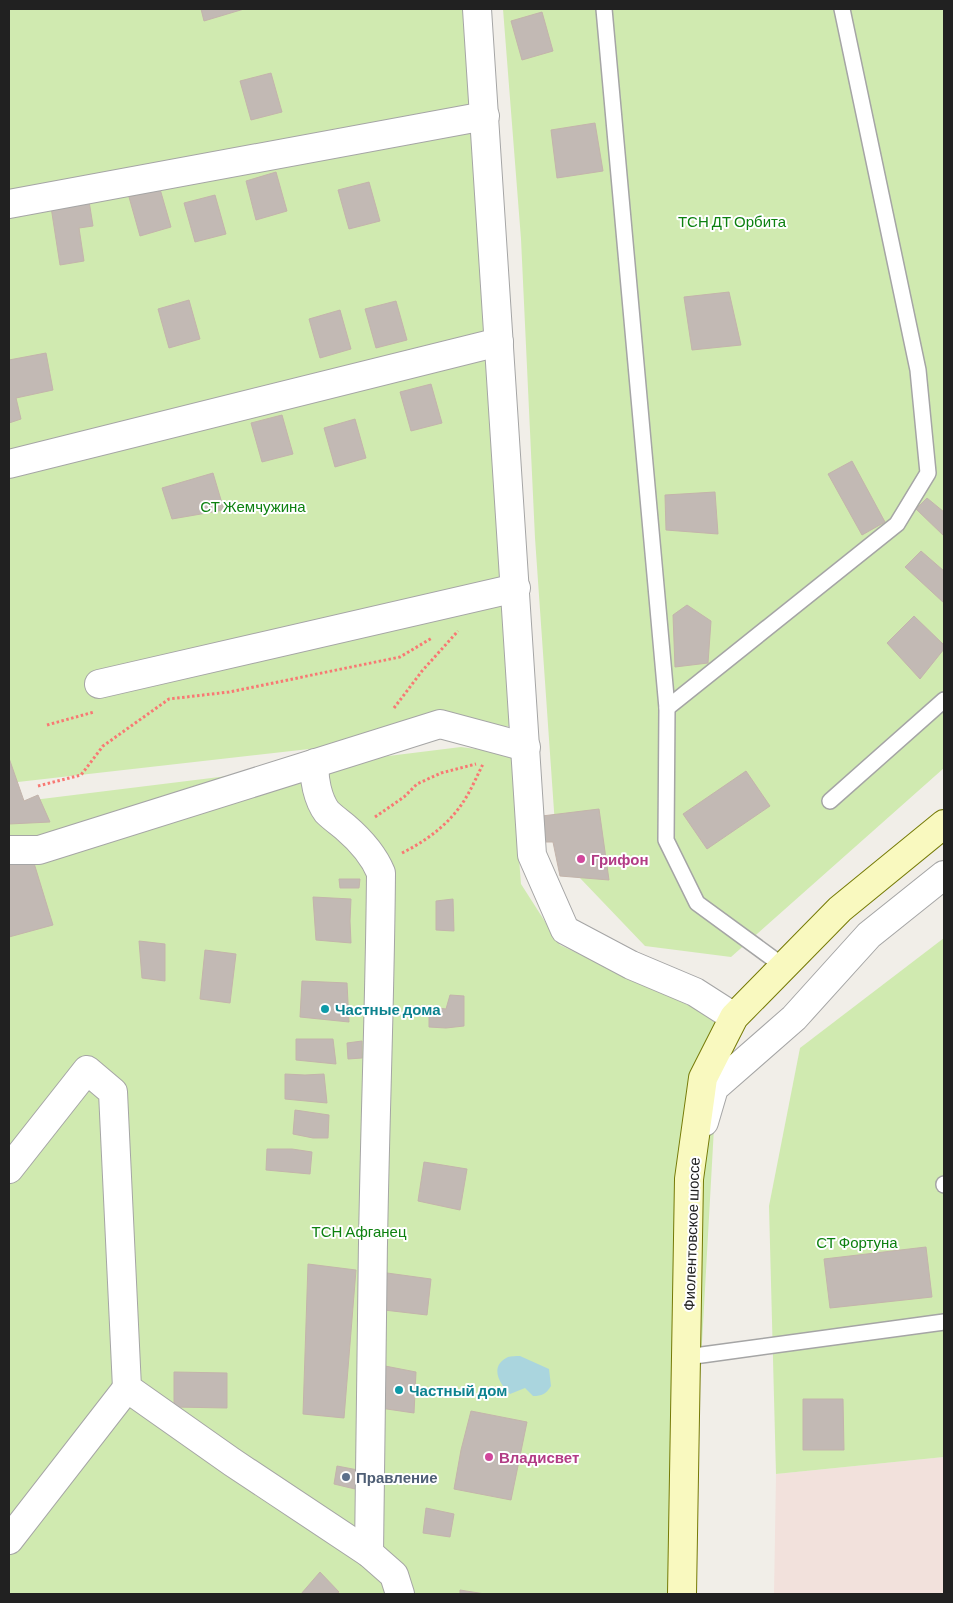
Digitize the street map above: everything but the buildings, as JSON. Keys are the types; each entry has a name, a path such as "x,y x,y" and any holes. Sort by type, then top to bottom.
{"main road":[{"name":"Фиолентовское шоссе","path":"682,1594 689,1179 703,1078 734,1016 840,909 944,824"}],"street":[{"path":"478,9 532,855 565,930 631,965 695,992 734,1016"},
{"path":"9,204 485,116"},
{"path":"9,464 499,342"},
{"path":"99,684 516,588"},
{"path":"9,850 39,850 440,724 526,747"},
{"path":"315,763 314,773 317,786 327,811 352,834 377,864 380,873 380,963 377,1004 372,1243 370,1552"},
{"path":"689,1179 714,1088 794,1018 869,936 944,875"},
{"path":"9,1169 87,1070 112,1092 126,1388 9,1540"},
{"path":"126,1388 232,1462 370,1552 394,1575 400,1594"}],"lane":[{"path":"604,9 667,708 666,840 697,903 779,963"},
{"path":"667,708 897,524 928,473 918,370 842,9"},
{"path":"830,801 944,700"},
{"path":"687,1356 944,1322"}],"path":[{"path":"376,744 374,734 422,671 459,627 451,629"},
{"path":"38,786 81,775 103,746 169,699 229,692 400,657 435,637"},
{"path":"352,834 364,823 389,808 417,784 441,773 485,761 460,807 442,827 418,844 377,864"}],"shaded area":[{"path":"944,1457 944,1594 774,1594 776,1474"}],"green space":[{"name":"СТ Жемчужина","path":"9,9 465,9 512,726 9,783"},
{"name":"ТСН ДТ Орбита","path":"503,9 944,9 944,768 731,957 645,946 557,854 535,538 521,239"},
{"name":"ТСН Афганец","path":"461,747 511,754 521,884 560,945 720,1020 688,1594 9,1594 9,803"},
{"name":"СТ Фортуна","path":"944,938 944,1457 776,1474 769,1206 800,1048"}],"water":[{"path":"520,1356 549,1369 551,1386 544,1394 533,1396 525,1388 510,1394 502,1385 497,1370 499,1365 508,1357"}],"place":[{"name":"Грифон","path":"581,859"},
{"name":"Частные дома","path":"325,1009"},
{"name":"Частный дом","path":"399,1390"},
{"name":"Владисвет","path":"489,1457"},
{"name":"Правление","path":"346,1477"}]}
